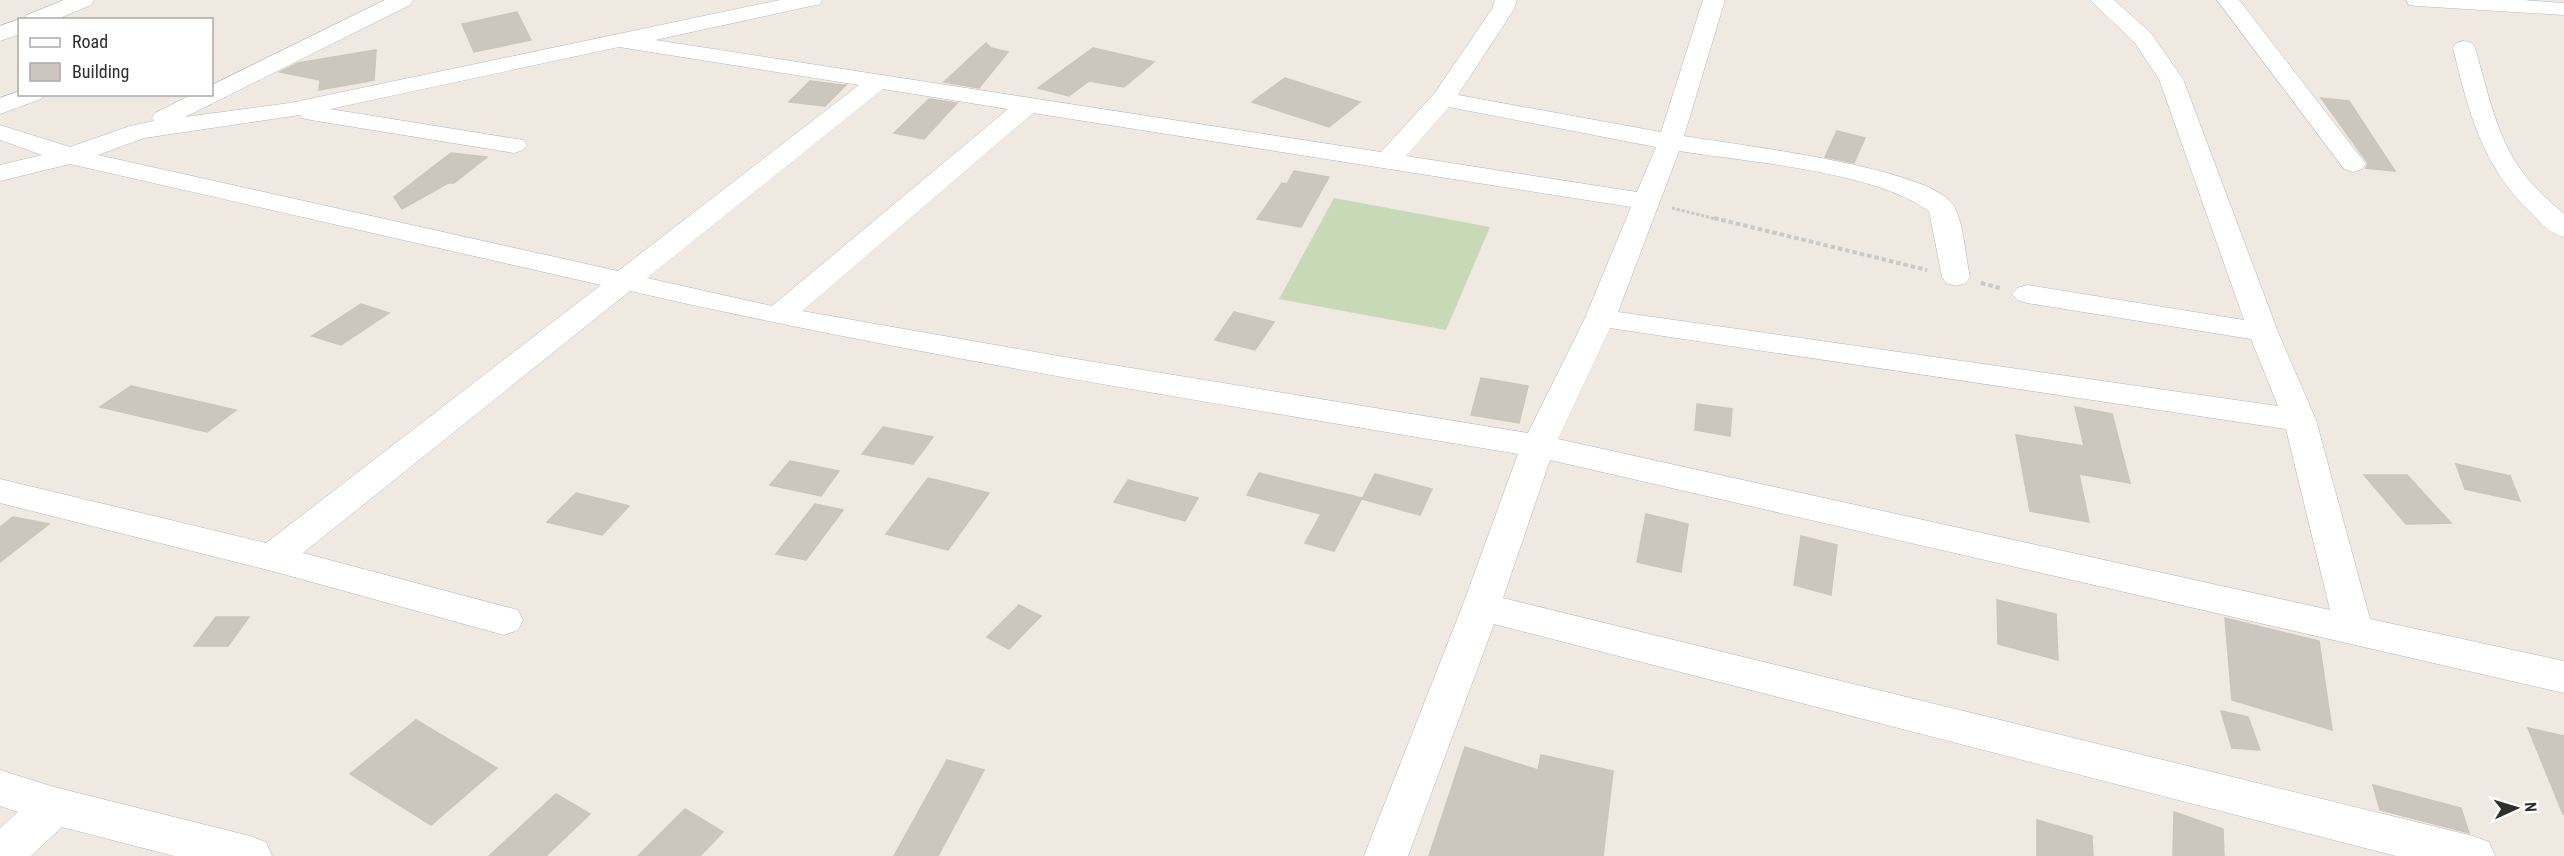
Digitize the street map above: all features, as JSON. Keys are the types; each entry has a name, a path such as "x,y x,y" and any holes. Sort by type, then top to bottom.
{"street":[{"path":"40,18 83,0"},
{"path":"213,93 402,0"},
{"path":"139,130 290,110 811,0"},
{"path":"1387,161 1443,99 1503,9 1506,0"},
{"path":"1392,855 1538,446 1600,318 1670,142 1714,0"},
{"path":"2101,0 2143,38 2171,80 2263,332 2300,420 2354,629"},
{"path":"2228,0 2353,164"},
{"path":"2426,0 2564,9"},
{"path":"2514,6 2564,24"},
{"path":"0,34 18,27"},
{"path":"620,41 1645,201"},
{"path":"2464,48 2485,122 2500,159 2536,203 2564,229"},
{"path":"272,558 879,81"},
{"path":"0,107 28,96"},
{"path":"0,173 70,156 139,130 208,96"},
{"path":"1443,99 1670,142 1846,171 1900,185 1930,198 1942,207 1956,277"},
{"path":"778,316 1029,104"},
{"path":"290,110 514,145"},
{"path":"0,132 70,156 778,316 1058,366 1538,446 2564,677"},
{"path":"2027,294 2263,332"},
{"path":"1600,318 2300,420"},
{"path":"0,491 272,558 504,620"},
{"path":"1481,607 2473,856"},
{"path":"0,788 54,806 250,856"},
{"path":"1,856 54,806"}],"path":[{"path":"1645,201 2027,294"}],"green space":[{"path":"1334,198 1490,227 1446,330 1279,299"}],"building":[{"path":"517,12 531,40 474,52 462,24"},
{"path":"986,43 991,48 1008,52 979,88 944,82"},
{"path":"1093,48 1154,62 1124,87 1089,81 1069,96 1038,88"},
{"path":"376,50 374,80 319,90 320,80 280,72 298,63"},
{"path":"1285,78 1360,102 1329,127 1252,102"},
{"path":"810,81 846,85 825,106 789,102"},
{"path":"2321,98 2349,101 2395,171 2366,168 2368,163"},
{"path":"929,99 957,103 924,139 894,133"},
{"path":"1837,131 1865,138 1854,163 1825,157"},
{"path":"451,153 487,157 454,183 448,183 402,209 394,197"},
{"path":"1294,171 1329,177 1301,227 1257,219 1282,183 1287,184"},
{"path":"361,304 389,313 341,345 312,336"},
{"path":"1234,312 1274,322 1255,350 1215,340"},
{"path":"1481,378 1528,386 1519,423 1471,415"},
{"path":"131,386 236,410 207,432 100,407"},
{"path":"1697,404 1732,409 1730,436 1695,430"},
{"path":"2075,407 2112,414 2130,483 2079,474 2089,522 2030,511 2016,435 2084,446"},
{"path":"883,427 933,437 913,464 862,454"},
{"path":"790,461 839,471 821,496 770,485"},
{"path":"2456,464 2510,476 2520,501 2465,489"},
{"path":"1259,473 1362,498 1334,551 1305,543 1321,514 1247,495"},
{"path":"1375,474 1432,489 1420,515 1362,499"},
{"path":"2364,475 2407,475 2451,523 2406,524"},
{"path":"928,478 989,493 948,550 886,534"},
{"path":"1128,480 1198,498 1185,521 1114,502"},
{"path":"576,493 629,506 602,535 547,522"},
{"path":"815,504 843,510 806,560 776,554"},
{"path":"1646,514 1688,524 1681,572 1637,562"},
{"path":"13,517 49,524 0,562 0,527"},
{"path":"1801,536 1837,545 1831,595 1794,585"},
{"path":"1997,600 2056,614 2058,660 1998,644"},
{"path":"1019,605 1041,616 1009,649 987,637"},
{"path":"216,617 249,617 228,646 194,646"},
{"path":"2225,618 2319,641 2332,730 2232,700"},
{"path":"2221,711 2248,717 2260,750 2232,748"},
{"path":"416,720 497,768 431,825 350,774"},
{"path":"2528,728 2564,736 2564,814 2563,814"},
{"path":"1465,747 1538,770 1541,755 1613,771 1603,856 1429,856"},
{"path":"947,760 984,770 938,856 894,856"},
{"path":"2373,785 2461,808 2469,833 2380,810"},
{"path":"556,794 590,814 546,856 489,856"},
{"path":"685,809 723,832 700,856 638,856"},
{"path":"2174,812 2223,829 2224,856 2173,856"},
{"path":"2037,820 2092,836 2093,856 2037,856"}]}
